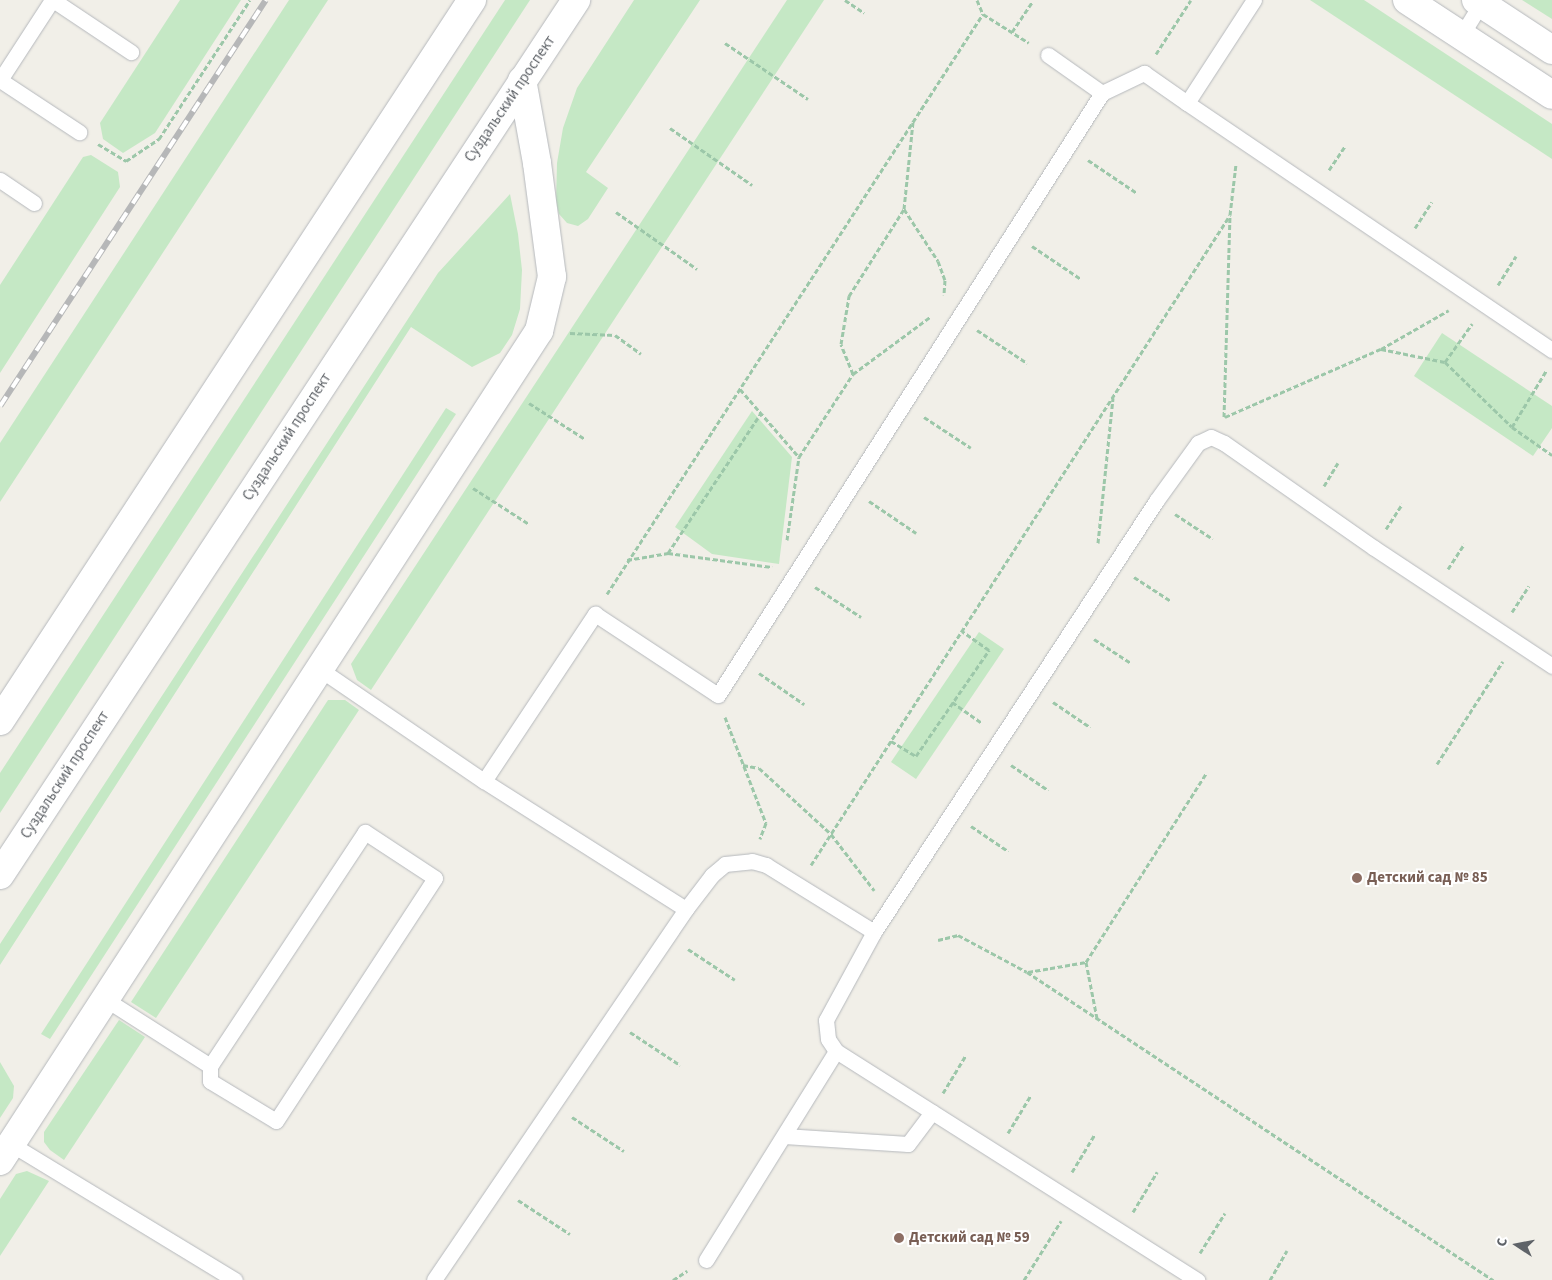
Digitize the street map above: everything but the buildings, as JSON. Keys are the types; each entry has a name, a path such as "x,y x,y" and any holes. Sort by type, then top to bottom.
{"main road":[{"path":"0,721 472,0"},
{"name":"Суздальский проспект","path":"0,875 576,0"},
{"path":"1407,0 1552,95"},
{"path":"1480,1 1552,50"},
{"path":"6,1152 321,670 539,331 552,277 537,163 522,80"}],"lane":[{"path":"79,132 0,80 53,0 131,52"},
{"path":"1187,103 1254,0"},
{"path":"1461,36 1480,1"},
{"path":"1048,55 1102,93"},
{"path":"484,781 595,614 718,695 740,661 789,571 850,488 1102,93 1144,73 1552,350"},
{"path":"0,180 34,203"},
{"path":"1193,1277 836,1051 828,1039 826,1020 874,932 1156,501 1198,443 1211,438 1224,443 1436,589 1552,666"},
{"path":"321,670 484,781 686,909"},
{"path":"364,832 435,878 276,1121 210,1081 210,1066 364,832"},
{"path":"434,1280 686,909 712,875 725,864 752,861 766,865 874,932"},
{"path":"105,999 210,1066"},
{"path":"706,1260 836,1051"},
{"path":"784,1136 908,1144 932,1112"},
{"path":"6,1152 235,1280"}],"path":[{"path":"79,132 126,161 159,139 250,0"},
{"path":"845,0 864,13"},
{"path":"977,0 983,14 1048,55"},
{"path":"1144,73 1191,0"},
{"path":"1012,32 1032,2"},
{"path":"595,614 626,560 740,389 983,14"},
{"path":"725,43 808,99"},
{"path":"853,374 841,344 849,296 904,209 913,122"},
{"path":"670,128 752,185"},
{"path":"1224,443 1230,215 1239,139"},
{"path":"1067,146 1137,193"},
{"path":"1316,191 1345,146"},
{"path":"1402,249 1432,202"},
{"path":"904,209 938,261 945,280 943,298"},
{"path":"616,212 696,269"},
{"path":"798,885 1230,215"},
{"path":"1012,233 1081,279"},
{"path":"1224,417 1381,349 1472,296"},
{"path":"789,571 799,457 853,374 935,313"},
{"path":"958,317 1027,363"},
{"path":"539,331 614,335 641,354"},
{"path":"1381,349 1445,362 1512,427 1552,455"},
{"path":"1512,427 1552,362"},
{"path":"504,386 585,439"},
{"path":"740,389 799,457"},
{"path":"1106,578 1096,565 1113,397"},
{"path":"904,404 971,448"},
{"path":"668,553 761,413"},
{"path":"448,472 529,524"},
{"path":"850,488 916,532"},
{"path":"1156,501 1212,539"},
{"path":"1436,589 1464,544"},
{"path":"626,560 668,553 789,571 861,617"},
{"path":"1115,564 1171,601"},
{"path":"1500,632 1529,586"},
{"path":"1075,626 1131,663"},
{"path":"891,741 916,756 989,650 962,631"},
{"path":"1437,764 1516,642"},
{"path":"740,661 804,704"},
{"path":"1034,690 1090,727"},
{"path":"718,695 766,823 752,861"},
{"path":"952,702 1003,737"},
{"path":"992,753 1048,790"},
{"path":"743,765 759,768 831,834 890,910"},
{"path":"1097,1018 1086,962 1207,772"},
{"path":"952,814 1008,851"},
{"path":"938,940 958,935 1027,972 1493,1280"},
{"path":"668,936 735,980"},
{"path":"1027,972 1086,962"},
{"path":"611,1020 680,1065"},
{"path":"932,1112 966,1055"},
{"path":"996,1153 1031,1095"},
{"path":"553,1105 624,1151"},
{"path":"1060,1193 1095,1134"},
{"path":"1121,1232 1158,1172"},
{"path":"498,1187 570,1234"},
{"path":"1024,1280 1073,1201"},
{"path":"1193,1277 1224,1213"},
{"path":"1270,1280 1287,1251"}],"green space":[{"path":"180,0 241,0 155,133 123,153 103,139 100,123"},
{"path":"289,0 328,0 0,502 0,443"},
{"path":"505,0 530,0 0,813 0,773"},
{"path":"634,0 700,0 586,172 608,188 588,219 578,226 567,223 559,214 556,202 557,163 563,128 577,88"},
{"path":"787,0 824,0 371,690 357,680 351,664"},
{"path":"1310,0 1364,0 1552,124 1552,159"},
{"path":"1522,0 1552,0 1552,19"},
{"path":"91,155 118,172 120,187 0,373 0,285 83,157"},
{"path":"510,194 518,234 522,270 520,309 512,335 500,353 472,367 411,327 0,965 0,944 438,273"},
{"path":"1442,333 1552,406 1552,428 1533,456 1414,376"},
{"path":"446,408 456,414 50,1039 41,1034"},
{"path":"752,411 792,457 779,564 712,554 675,527"},
{"path":"979,632 1004,649 916,779 891,762"},
{"path":"328,700 345,700 359,710 156,1018 131,1002"},
{"path":"119,1020 145,1037 64,1160 50,1150 44,1142 44,1132"},
{"path":"0,1062 14,1086 13,1098 0,1118"},
{"path":"27,1171 49,1181 0,1256 0,1199 16,1174"}],"railway":[{"path":"0,406 266,0"}],"place":[{"name":"Детский сад № 85","path":"1357,878"},
{"name":"Детский сад № 59","path":"899,1238"}]}
